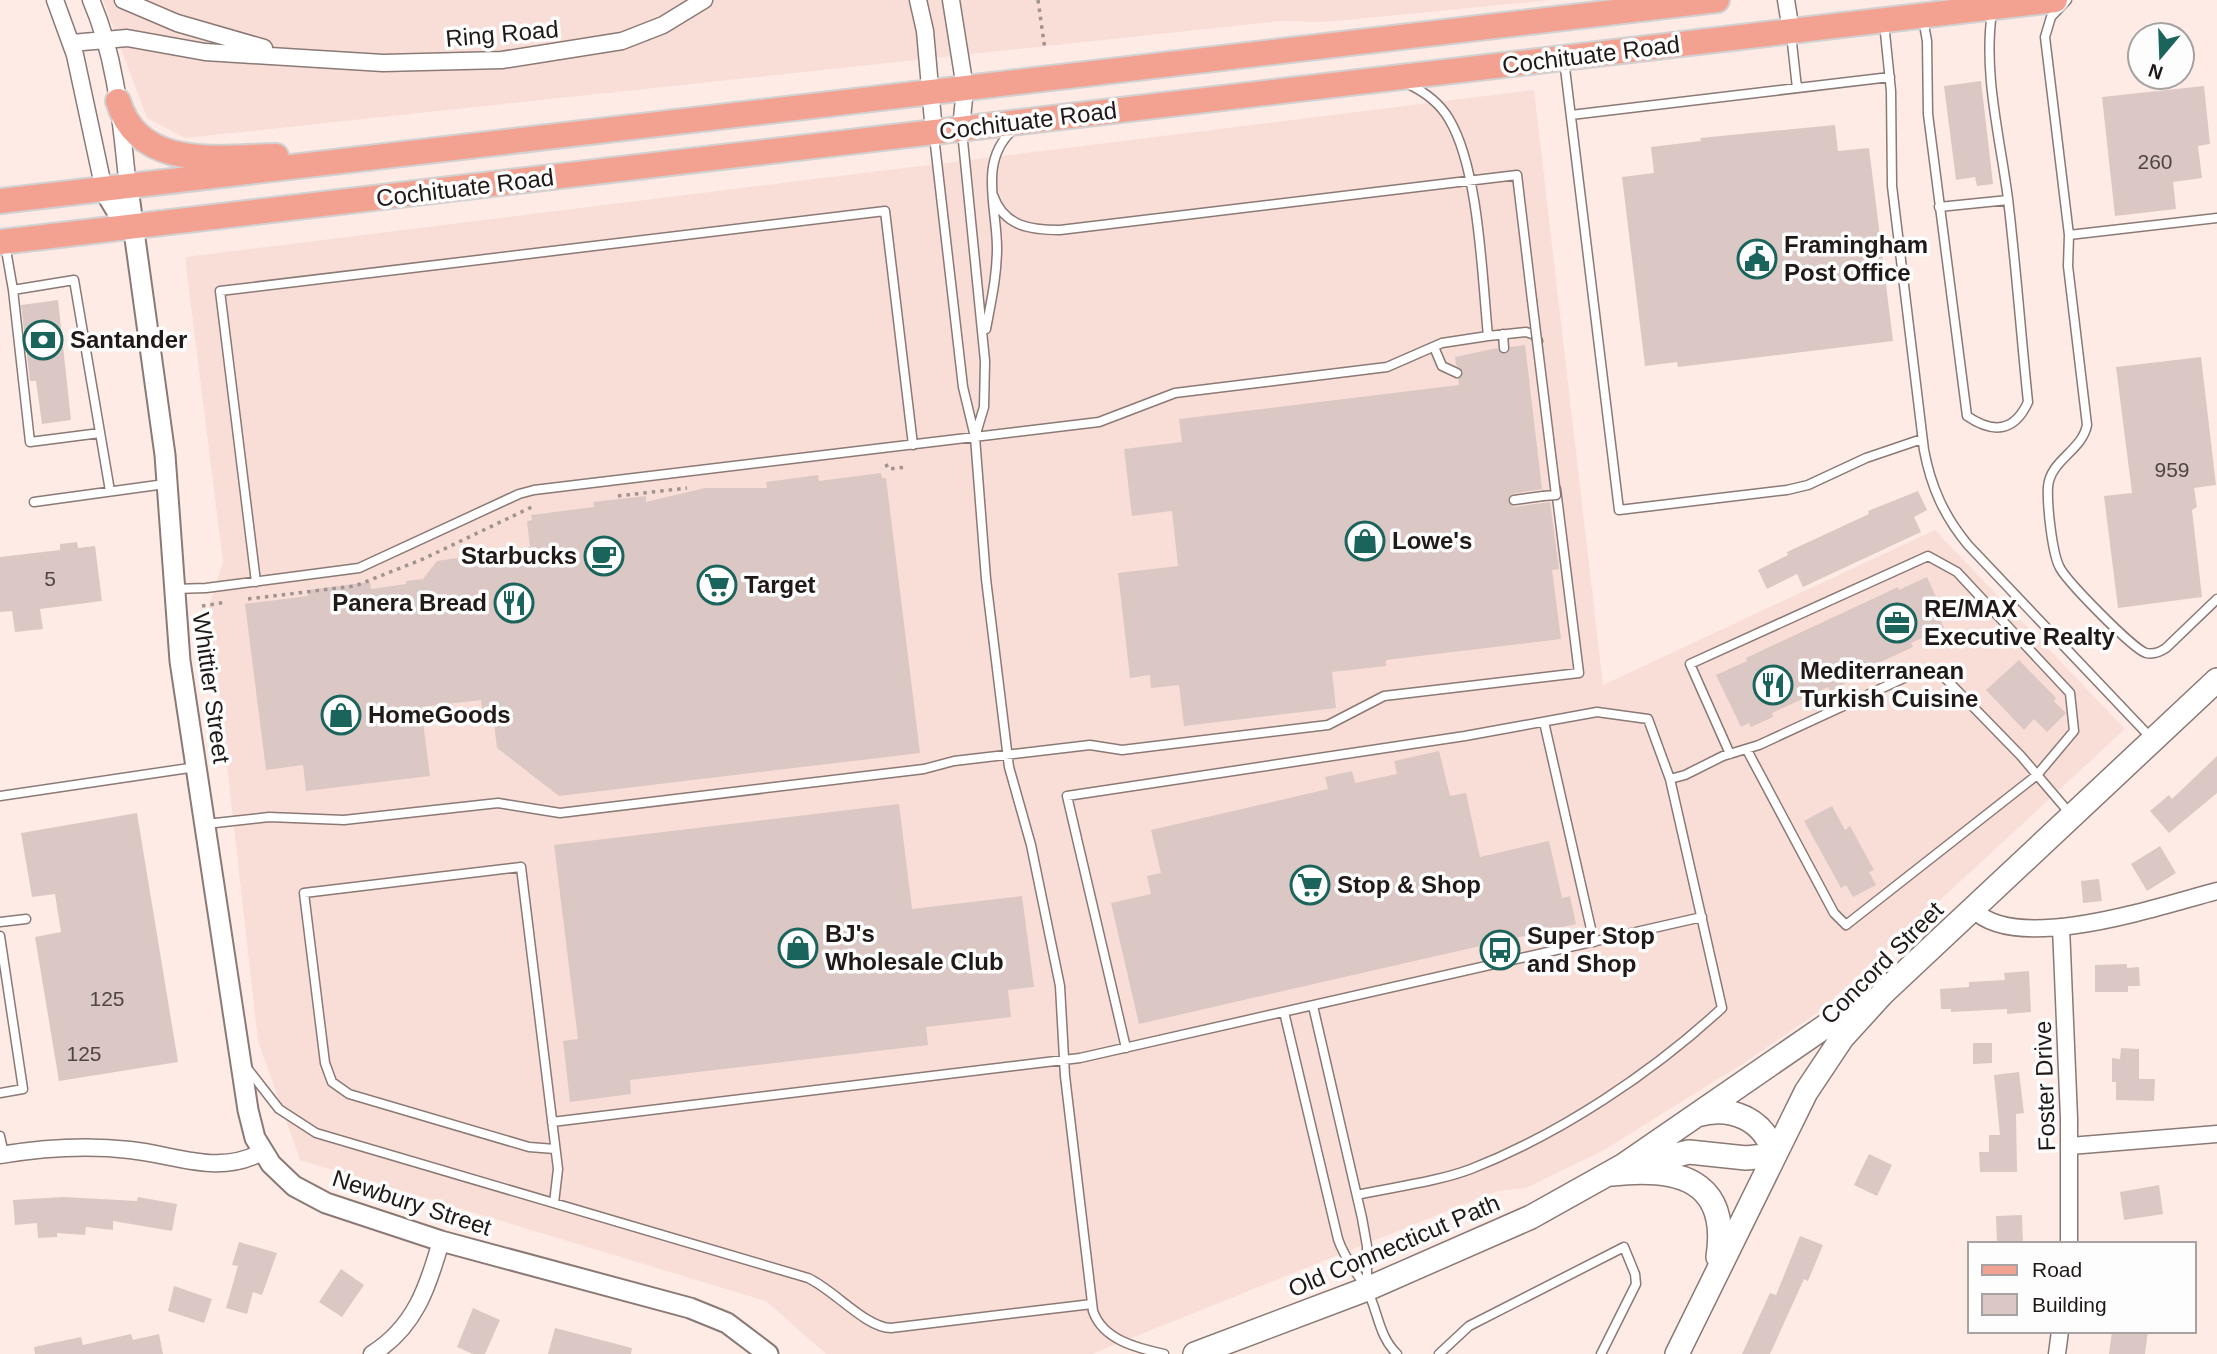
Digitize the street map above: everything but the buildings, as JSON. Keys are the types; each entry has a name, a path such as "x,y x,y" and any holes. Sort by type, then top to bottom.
{"main road":[{"name":"Cochituate Road","path":"0,201 1717,0"},
{"name":"Cochituate Road","path":"2,241 2055,0"},
{"path":"118,101 126,120 141,138 159,149 181,156 406,154"},
{"name":"Concord Street","path":"1677,1354 1774,1155 1832,1050 1862,1014 2217,680"},
{"name":"Old Connecticut Path","path":"1195,1354 1367,1289 1487,1238 1608,1174 1914,965"},
{"path":"1694,1116 1723,1112 1749,1119 1765,1133 1774,1155"},
{"name":"Old Connecticut Path","path":"1608,1174 1689,1152 1746,1158 1774,1155"},
{"path":"1608,1174 1670,1173 1687,1178 1701,1187 1712,1200 1720,1220 1716,1272"}],"street":[{"path":"55,0 72,43 116,189"},
{"path":"91,0 106,38 118,101 116,210 133,227"},
{"name":"Ring Road","path":"123,0 177,23 293,55"},
{"name":"Ring Road","path":"72,43 106,38 139,40 205,52 411,63 502,60 622,41 650,32 704,0"},
{"path":"918,0 925,31 934,132"},
{"path":"951,0 965,88 961,129"},
{"path":"1786,0 1791,31"},
{"name":"Whittier Street","path":"133,227 168,483 180,661 250,1122 262,1152"},
{"path":"1973,910 1995,924 2061,927 2098,922 2217,891"},
{"name":"Foster Drive","path":"2061,927 2070,1146 2068,1242"},
{"path":"2070,1146 2217,1134"},
{"path":"2,1154 49,1149 113,1149 222,1165 240,1163 262,1152"},
{"name":"Newbury Street","path":"262,1152 286,1179 315,1198 441,1241 690,1308 727,1323 768,1354"},
{"path":"373,1354 409,1322 426,1291 441,1241"},
{"path":"2057,1354 2060,1333"}],"lane":[{"path":"2067,0 2051,17 2045,37 2069,235 2068,266 2087,425 2080,443 2055,469 2049,482 2058,563 2067,578 2131,643 2145,653 2156,653 2166,648 2217,599"},
{"path":"1923,16 1927,41 1928,114 1967,416 1984,428 2001,428 2023,414 2028,402 2008,200 1991,77 1989,37 1993,9"},
{"path":"1883,20 1890,77 1892,186 1922,439 1933,488 1959,534 2153,740"},
{"path":"1791,31 1797,88"},
{"path":"1564,58 1619,510 1787,490 1922,439"},
{"path":"1571,115 1890,77"},
{"path":"1392,78 1422,91 1445,113 1455,132 1470,181 1488,336"},
{"path":"984,339 996,265 991,174 995,154 1014,129 1034,120"},
{"path":"961,129 984,339 985,393 975,437"},
{"path":"934,132 961,366 975,437 986,579 1007,755 1011,781 1031,845 1060,986 1064,1061 1092,1304 1098,1322 1113,1336 1142,1349 1164,1354"},
{"path":"993,195 999,209 1017,225 1032,229 1060,230 1517,175 1556,495 1514,500"},
{"path":"1939,207 2008,200"},
{"path":"256,582 220,291 885,211 913,445"},
{"path":"2069,235 2217,218"},
{"path":"2,241 13,290 30,442 100,433"},
{"path":"13,290 74,281 110,491"},
{"path":"174,589 256,582 359,568 511,497 534,490 1099,422 1183,391 1387,367 1451,341 1531,333 1537,339 1579,673 1390,695 1366,704 1328,725 1122,750 1090,745 949,762 924,769 560,813 491,803 344,820 269,817 205,824"},
{"path":"1503,334 1504,348"},
{"path":"1434,347 1443,366 1457,373"},
{"path":"34,502 168,483"},
{"path":"1730,754 1690,664 1928,556 1957,572 2070,693 2074,731 2037,775 1846,925 1834,913 1747,750"},
{"path":"1670,779 1730,754 1747,750 1919,671 1931,671 1946,679 2037,775 2072,817"},
{"path":"1126,1048 1067,796 1597,712 1648,719 1670,779 1721,1008 1678,1049 1571,1118 1469,1169 1357,1195"},
{"path":"1544,722 1594,942"},
{"path":"0,796 196,767"},
{"path":"554,1203 558,1178 555,1149 552,1122 521,867 304,892 325,1063 332,1082 349,1094 529,1147 555,1149"},
{"path":"552,1122 1064,1061 1702,917"},
{"path":"0,922 26,919"},
{"path":"0,936 23,1089 0,1093"},
{"path":"1313,1006 1367,1246 1367,1289"},
{"path":"1284,1012 1338,1239 1349,1265 1367,1289 1392,1352"},
{"path":"238,1042 246,1065 266,1097 305,1128 808,1278 832,1291 872,1322 885,1328 1092,1304"},
{"path":"0,1136 2,1154"},
{"path":"1439,1354 1469,1326 1624,1247 1635,1274 1636,1284 1601,1354"}],"path":[{"path":"1038,0 1045,50"},
{"path":"874,465 887,463 888,469 907,467"},
{"path":"618,496 698,486"},
{"path":"248,599 355,586 423,559 538,505"},
{"path":"202,607 227,602"}],"shaded area":[{"path":"103,0 1551,0 1326,22 1281,21 185,138 147,118"},
{"path":"1534,90 1603,685 1935,530 2125,729 1820,1011 1744,1063 1604,1150 1526,1188 1497,1191 1092,1354 826,1354 766,1301 300,1160 258,1041 209,605 223,562 185,257"}],"place":[{"name":"Framingham Post Office","path":"1757,259"},
{"name":"Santander","path":"43,340"},
{"name":"Lowe's","path":"1365,541"},
{"name":"Starbucks","path":"604,556"},
{"name":"Target","path":"717,585"},
{"name":"Panera Bread","path":"514,603"},
{"name":"RE/MAX Executive Realty","path":"1897,623"},
{"name":"Mediterranean Turkish Cuisine","path":"1773,685"},
{"name":"HomeGoods","path":"341,715"},
{"name":"Stop & Shop","path":"1310,885"},
{"name":"BJ's Wholesale Club","path":"798,948"},
{"name":"Super Stop and Shop","path":"1500,950"}]}
